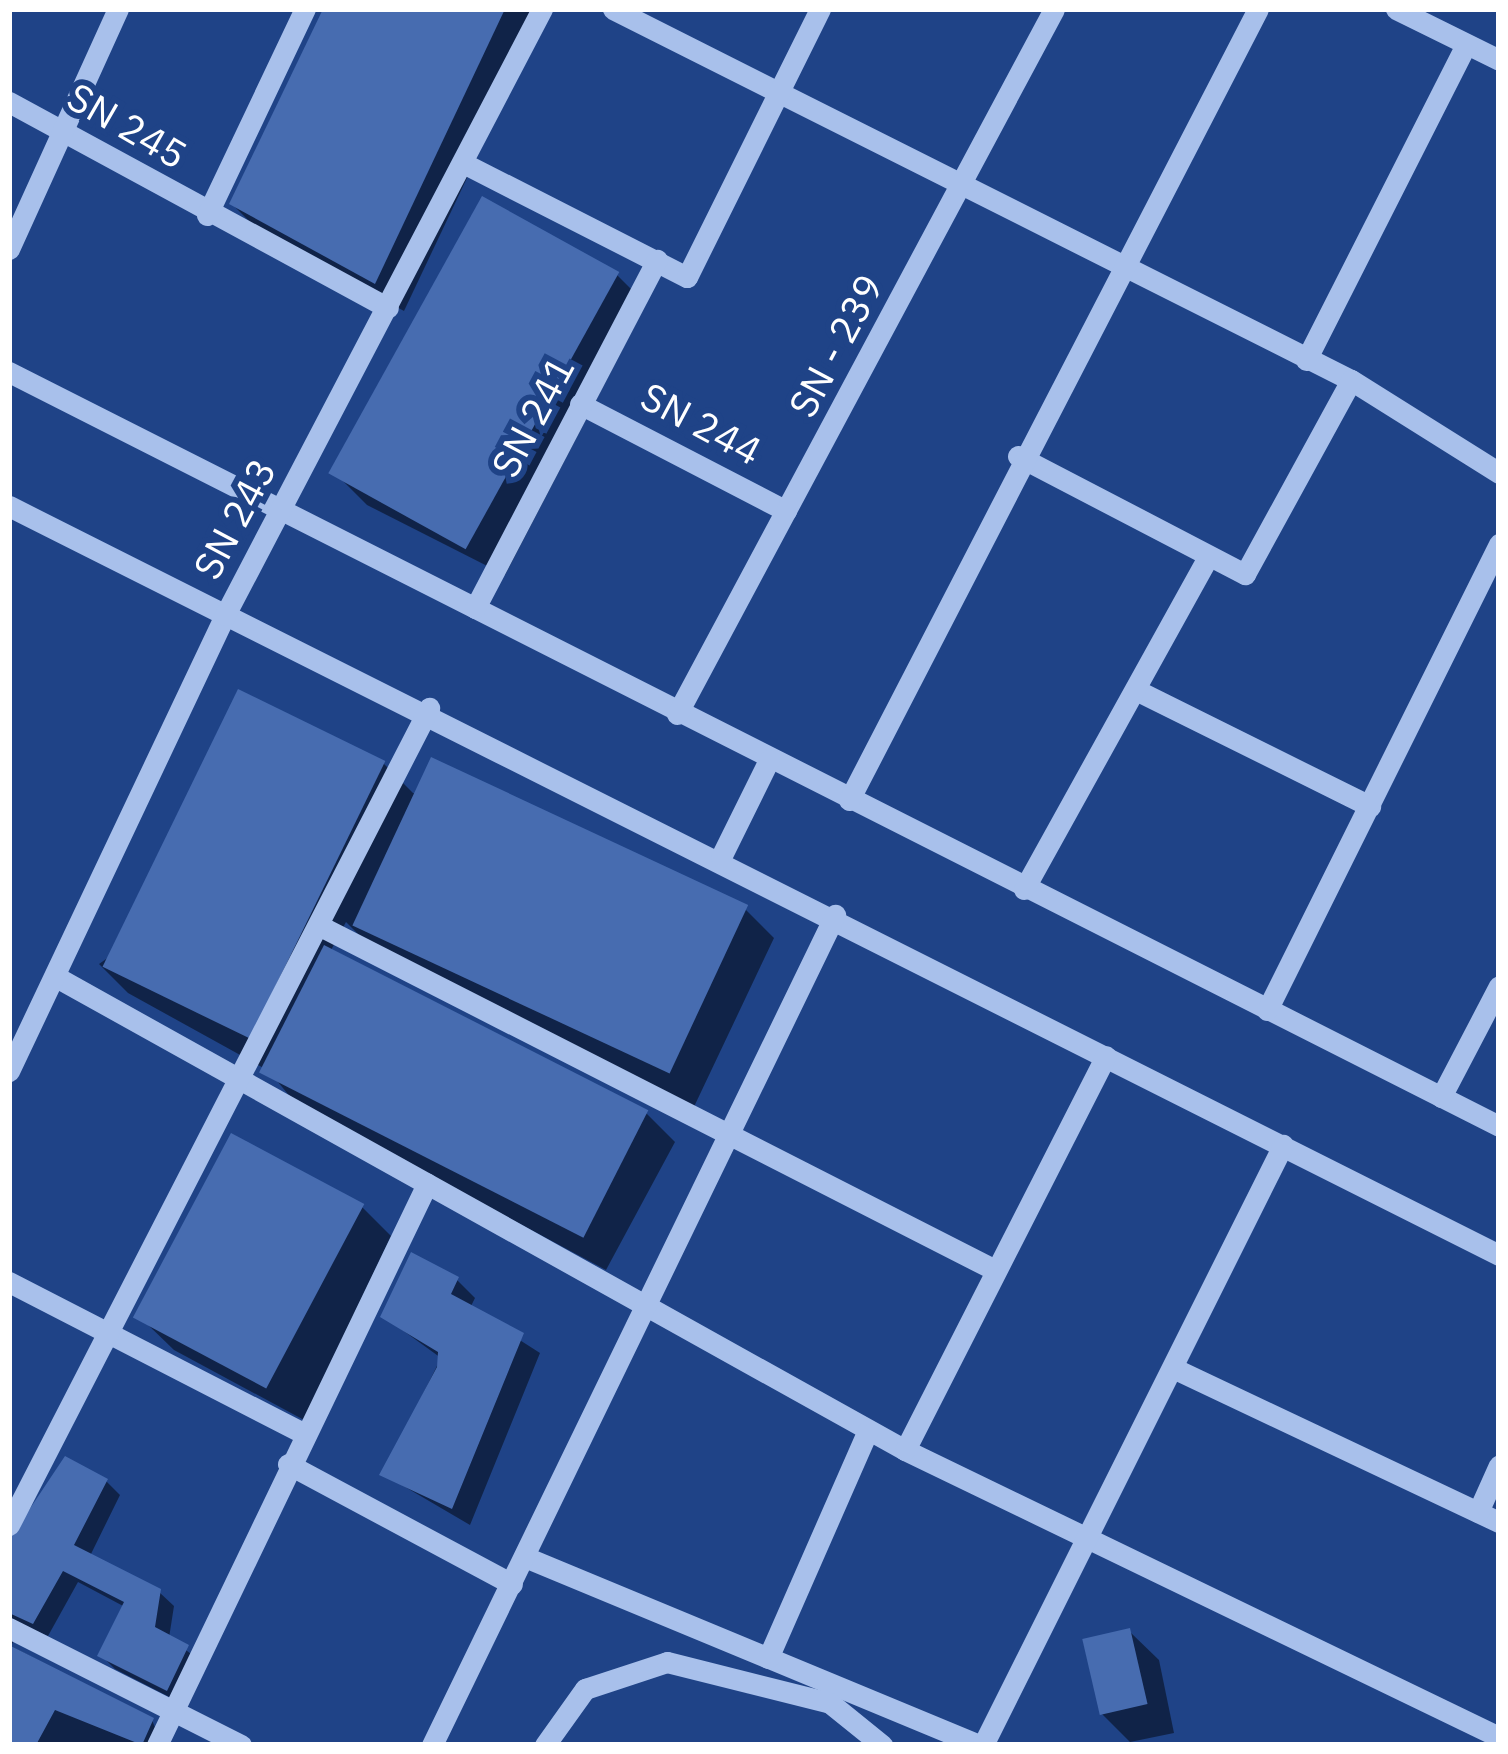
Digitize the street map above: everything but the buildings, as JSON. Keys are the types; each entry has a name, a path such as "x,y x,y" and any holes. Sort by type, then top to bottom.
{"street":[{"path":"9,249 118,9"},
{"name":"SN 245","path":"207,215 305,9"},
{"name":"SN 243","path":"9,1071 58,978 226,615 542,9"},
{"path":"613,9 962,180 1352,380 1499,473"},
{"path":"465,164 692,274 820,9"},
{"name":"SN - 239","path":"677,714 1054,9"},
{"path":"849,800 1018,456 1129,266 1258,9"},
{"path":"1396,9 1499,60"},
{"path":"1306,360 1466,44"},
{"name":"SN 245","path":"9,102 66,130 207,215 388,308"},
{"name":"SN 241","path":"475,608 657,260"},
{"path":"9,372 1499,1126"},
{"path":"1018,456 1248,573 1352,380"},
{"name":"SN 244","path":"580,404 786,511"},
{"path":"9,506 226,615 429,708 1499,1255"},
{"path":"1267,1010 1499,544"},
{"path":"1024,889 1140,692 1208,556"},
{"path":"1140,692 1370,806"},
{"path":"9,1525 105,1330 320,926 429,708"},
{"path":"721,857 769,760"},
{"path":"432,1745 652,1308 835,915"},
{"path":"320,926 991,1268"},
{"path":"58,978 235,1083 428,1184 905,1450 1090,1532 1499,1737"},
{"path":"1441,1097 1499,986"},
{"path":"905,1450 991,1268 1106,1056"},
{"path":"525,1557 981,1745 1283,1145"},
{"path":"158,1745 301,1432 428,1184"},
{"path":"9,1282 301,1432"},
{"path":"1174,1368 1499,1522"},
{"path":"768,1658 868,1430"},
{"path":"288,1464 512,1584"},
{"path":"1478,1512 1499,1465"},
{"path":"9,1628 242,1745"},
{"path":"545,1745 585,1689 667,1662 830,1703 882,1745"}]}
